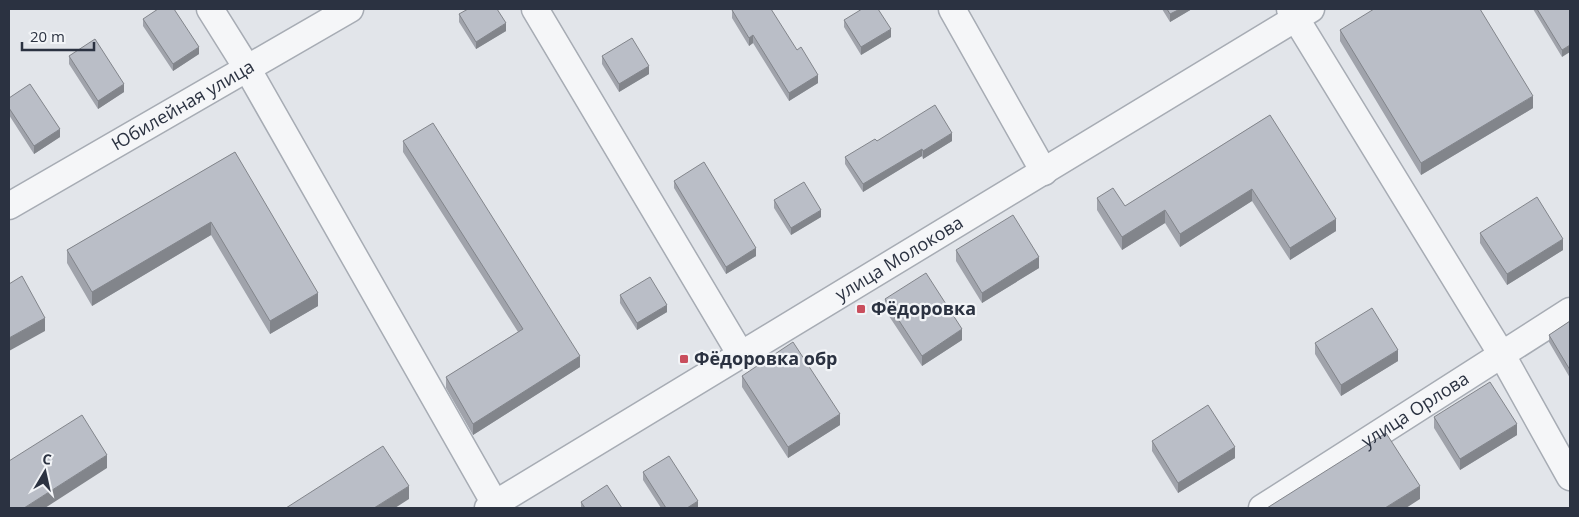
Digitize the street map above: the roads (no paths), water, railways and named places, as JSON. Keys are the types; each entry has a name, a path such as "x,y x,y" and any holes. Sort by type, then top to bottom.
{"street":[{"path":"210,9 247,68 491,506"},
{"name":"Юбилейная улица","path":"11,199 350,9"},
{"path":"535,9 741,355"},
{"path":"952,9 1044,172"},
{"path":"1299,12 1502,355 1570,477"},
{"name":"улица Молокова","path":"491,506 1044,172 1299,12"},
{"name":"улица Орлова","path":"1262,508 1570,312"}],"place":[{"name":"Фёдоровка","path":"861,309"},
{"name":"Фёдоровка обр","path":"684,359"}]}
